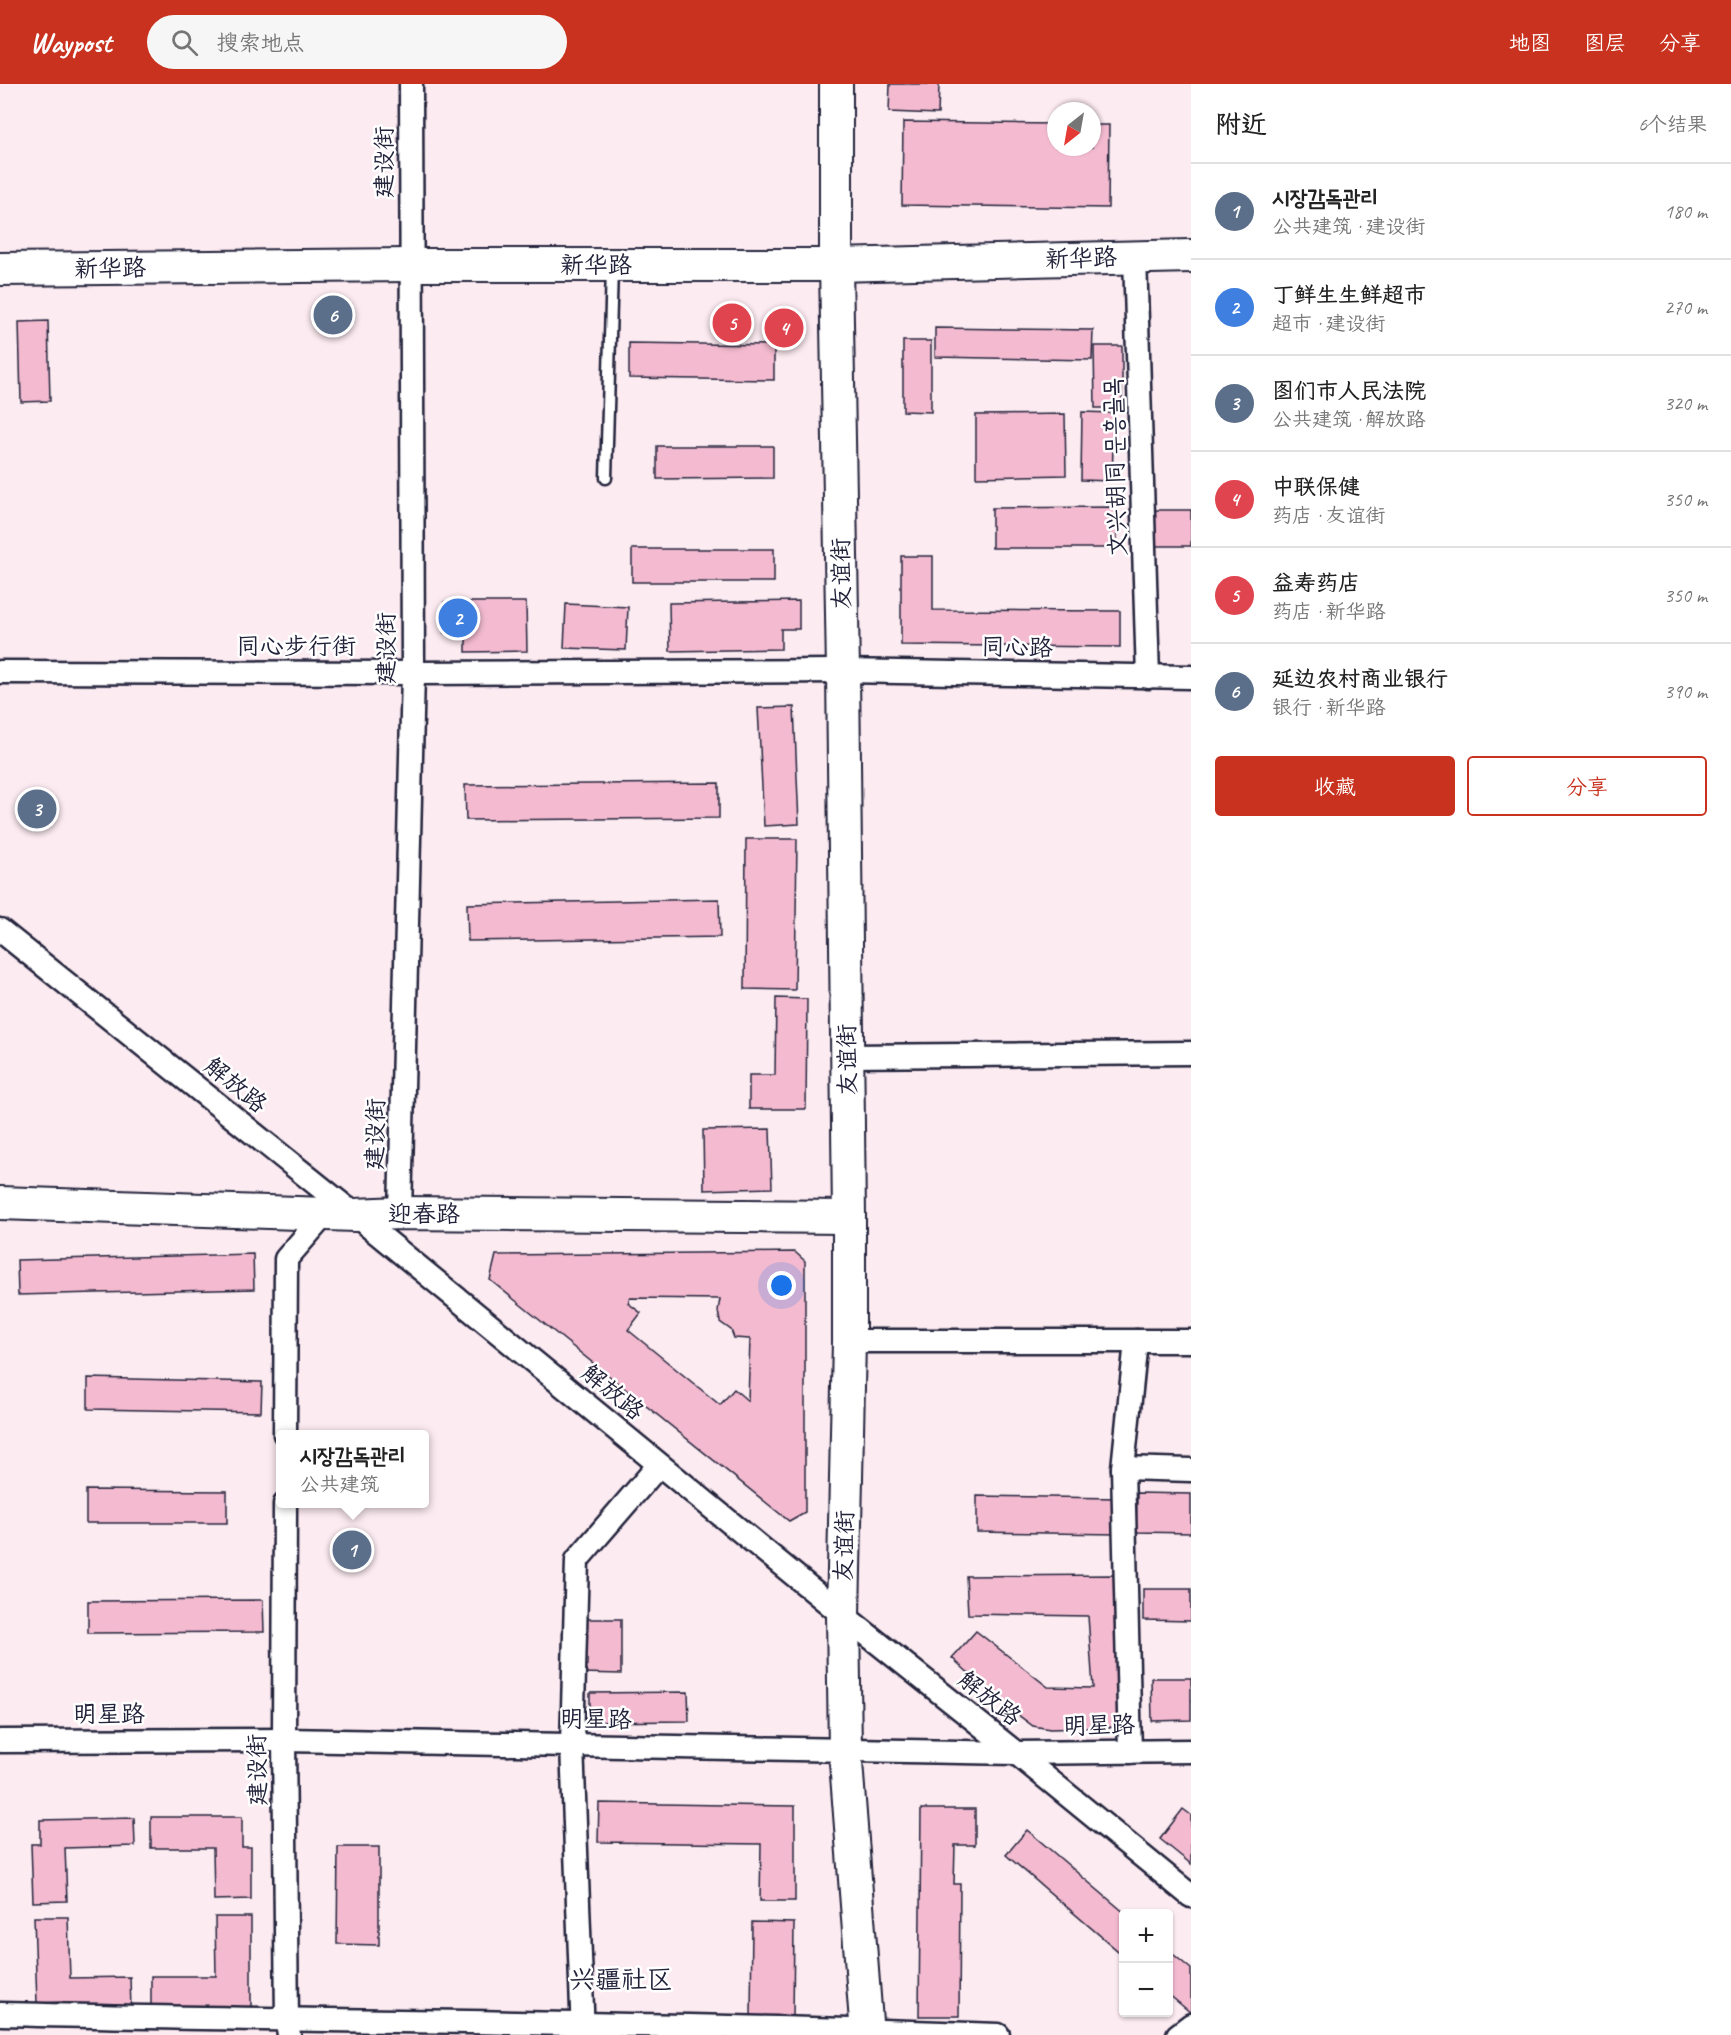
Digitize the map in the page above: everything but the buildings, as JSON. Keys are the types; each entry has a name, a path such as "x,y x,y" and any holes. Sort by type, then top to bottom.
{"street":[{"name":"建设街","path":"400,1213 413,674 411,84"},
{"name":"友谊街","path":"836,84 836,265 849,1217 849,1341 843,1615 845,1749 867,2032"},
{"name":"文兴胡同 문흥골목","path":"1135,256 1148,676"},
{"name":"新华路","path":"0,269 411,265 836,265 1191,256"},
{"name":"同心路","path":"843,671 1191,677"},
{"name":"同心步行街","path":"0,672 413,674 843,671"},
{"name":"解放路","path":"0,930 340,1215 659,1465 1191,1896"},
{"path":"847,1056 1191,1053"},
{"name":"迎春路","path":"0,1203 340,1215 400,1213 849,1217"},
{"path":"285,1430 286,1258 340,1215"},
{"path":"849,1341 1191,1341"},
{"path":"1130,1752 1123,1468 1136,1341"},
{"path":"583,2030 572,1745 578,1560 659,1465"},
{"path":"1123,1468 1191,1470"},
{"name":"建设街","path":"285,1508 284,1740 288,2028"},
{"name":"明星路","path":"0,1741 284,1740 1016,1753 1191,1751"},
{"path":"0,2014 288,2028 998,2035"},
{"path":"1178,2035 1191,2025"}],"lane":[{"path":"606,478 613,265"}],"place":[{"name":"延边农村商业银行","path":"333,315"},
{"name":"益寿药店","path":"732,323"},
{"name":"中联保健","path":"784,328"},
{"name":"丁鲜生生鲜超市","path":"458,618"},
{"name":"图们市人民法院","path":"37,809"},
{"name":"시장감독관리","path":"352,1550"}],"district":[{"name":"兴疆社区","path":"621,1979"}]}
